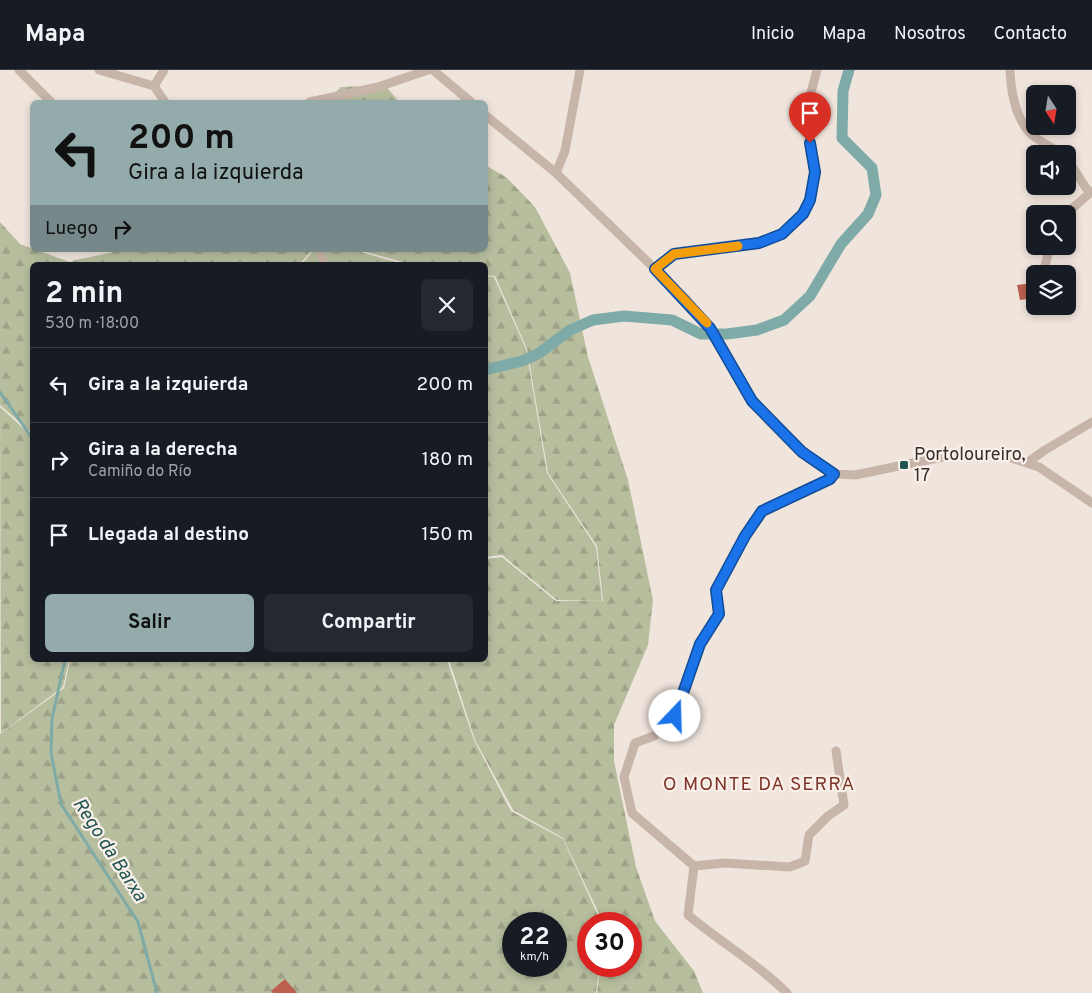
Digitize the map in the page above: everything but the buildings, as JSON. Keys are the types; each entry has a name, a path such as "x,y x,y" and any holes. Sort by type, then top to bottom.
{"street":[{"path":"19,70 49,100"},
{"path":"99,70 154,86 164,100"},
{"path":"154,86 164,70"},
{"path":"320,100 378,88 428,70"},
{"path":"433,70 469,100"},
{"path":"556,173 565,151 580,70"},
{"path":"655,269 674,254 759,243 782,234 803,214 810,200 815,172 808,129 809,100 817,70"},
{"path":"1010,70 1013,103 1030,133 1048,145"},
{"path":"488,117 556,173 655,269 710,328 752,401 802,452 834,474 855,475 969,453 1005,456 1028,462 1092,503"},
{"path":"1076,171 1092,193 1076,206"},
{"path":"1028,462 1092,422"},
{"path":"834,474 830,479 762,511 745,536 716,590 719,614 700,644 675,716 654,736 635,744 624,777 632,814 694,866 725,863 790,867 805,861 809,835 828,816 844,806 836,751"},
{"path":"694,866 688,915 708,932 774,980 787,993"}],"green space":[{"path":"385,85 397,100 328,100 341,87"},
{"path":"488,167 506,177 535,207 570,273 588,357 628,480 653,600 648,645 614,725 614,761 636,867 655,921 694,971 703,993 597,993 599,977 642,977 642,912 598,912 563,838 513,810 475,740 450,662 488,662 488,559 502,557 556,601 603,601 597,546 548,473 527,349 495,276 488,275 488,262 402,262 366,252 488,252"},
{"path":"0,222 20,244 30,248 30,252 42,252 70,262 30,262 30,431 0,405"},
{"path":"114,252 310,252 302,262 71,261"},
{"path":"312,252 360,252 396,262 304,262"},
{"path":"488,276 494,277 526,349 547,473 596,547 602,601 557,600 502,555 488,557"},
{"path":"0,407 30,434 30,662 69,662 63,687 1,733"},
{"path":"70,662 448,662 474,740 511,811 563,839 596,912 577,912 577,977 598,977 596,993 0,993 0,734 64,688"}],"waterway":[{"path":"488,369 522,361 538,354 570,330 593,320 624,316 672,320 701,334 727,334 757,330 784,320 810,296 841,244 868,214 876,195 872,168 842,138 843,91 849,70"},
{"name":"Rego da Barxa","path":"0,392 30,435"},
{"name":"Rego da Barxa","path":"65,662 52,719 51,753 61,804 138,922 157,993"}],"slow traffic":[{"path":"707,323 686,299 655,269 674,254 738,246"}],"place":[{"name":"Portoloureiro, 17","path":"904,465"}],"district":[{"name":"O MONTE DA SERRA","path":"759,785"}],"route":[{"path":"675,716 693,671 700,644 719,614 716,590 745,536 762,511 830,479 834,474 822,468 802,452 770,422 752,401 710,328 686,299 655,269 674,254 759,243 782,234 803,214 810,200 815,172 810,143"}]}
